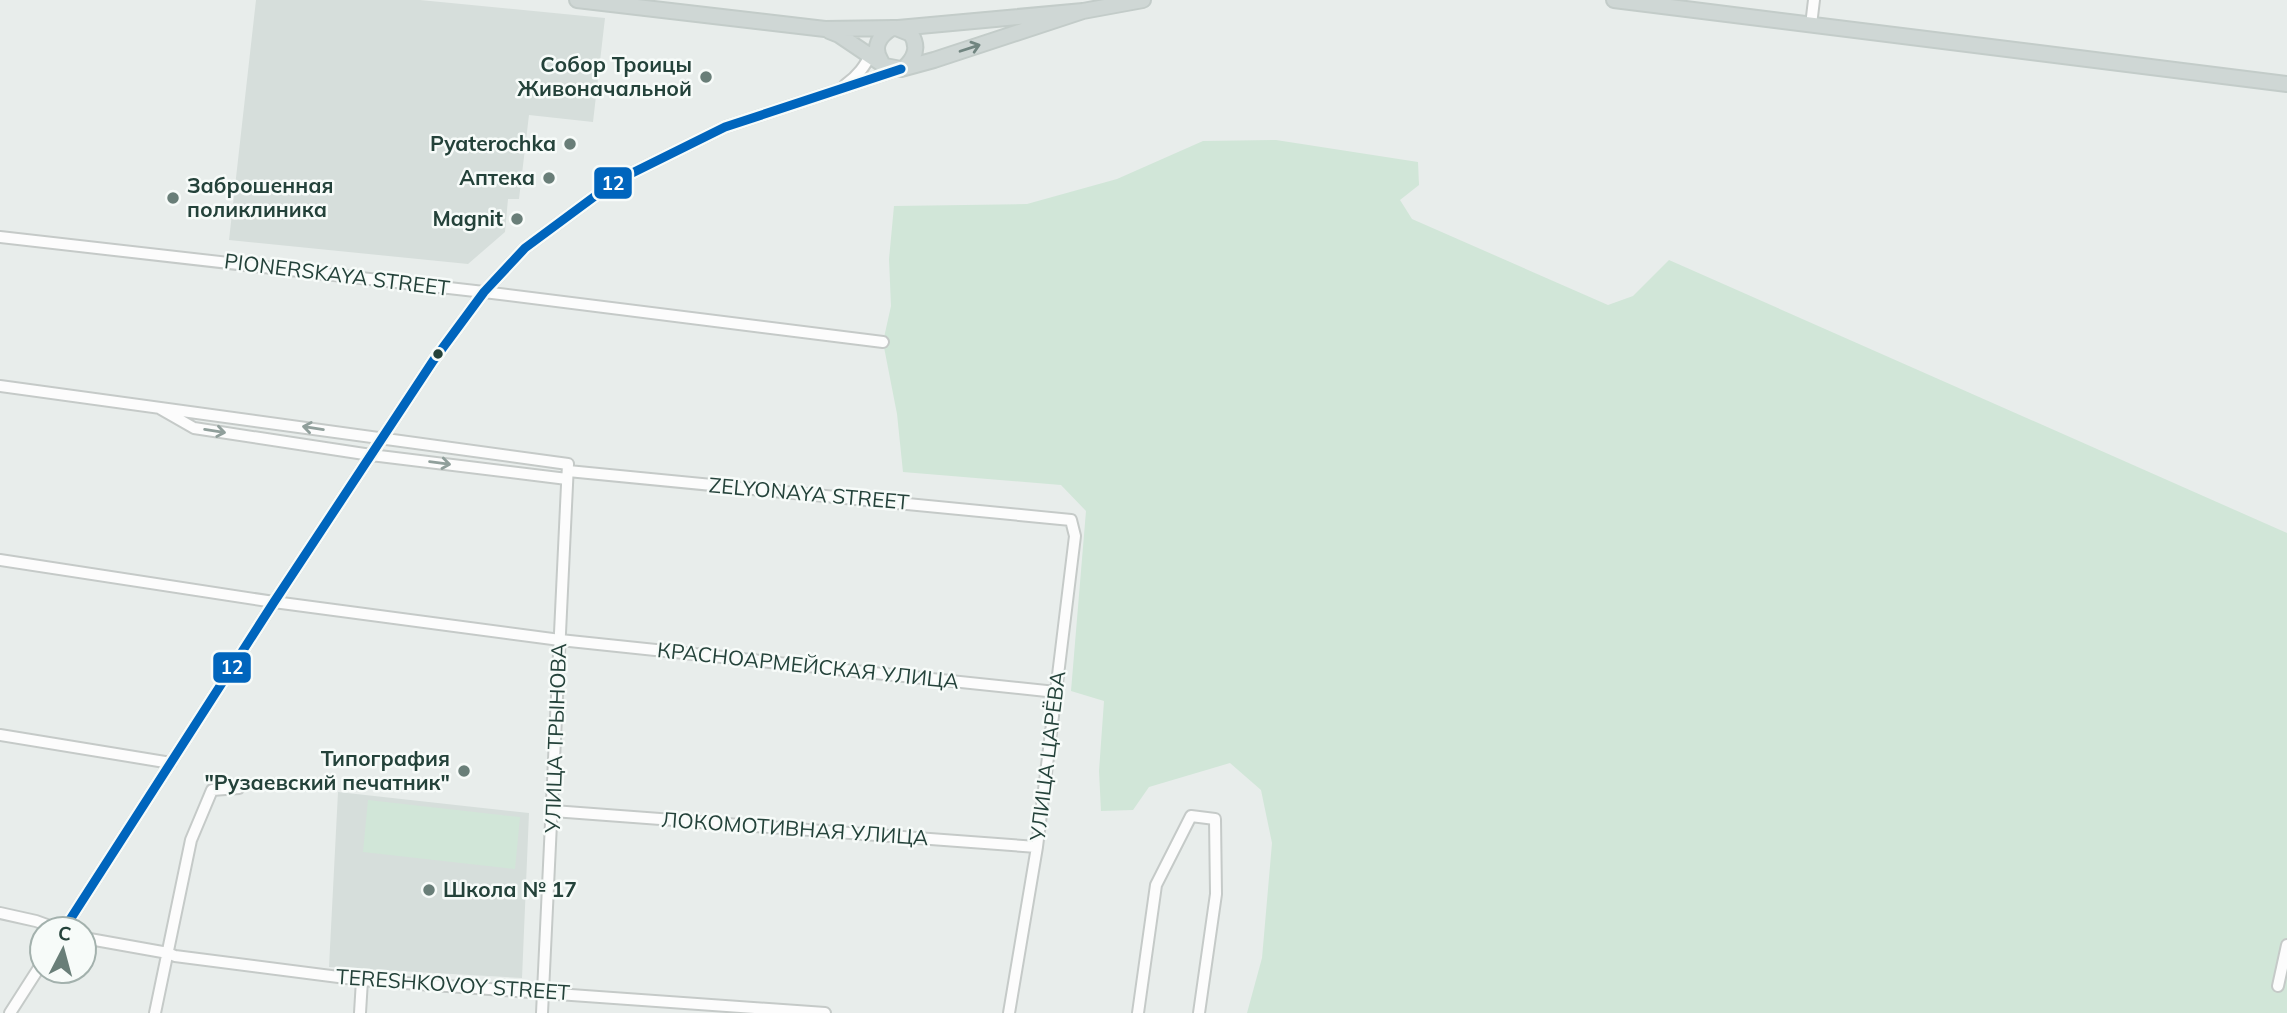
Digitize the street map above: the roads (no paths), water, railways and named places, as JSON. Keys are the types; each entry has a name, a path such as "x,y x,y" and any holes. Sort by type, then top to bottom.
{"main road":[{"path":"577,0 825,29 894,28 1083,11 1143,0"},
{"path":"1614,0 2287,84"},
{"path":"825,29 839,35 885,66 903,69 1083,11"},
{"path":"875,58 878,41 883,34 894,28 911,34 916,46 912,60 903,69"}],"street":[{"path":"1811,25 1814,0"},
{"path":"837,90 856,77 875,58"},
{"path":"73,915 433,361 484,292 525,248 614,182 725,127 903,69"},
{"name":"PIONERSKAYA STREET","path":"0,237 484,292 883,342"},
{"name":"ZELYONAYA STREET","path":"0,386 153,405 381,439 568,471"},
{"name":"ZELYONAYA STREET","path":"153,405 194,428 371,454 1051,517"},
{"name":"УЛИЦА ТРЫНОВА","path":"542,1013 568,471"},
{"name":"УЛИЦА ЦАРЁВА","path":"1009,1013 1037,847 1076,536 1071,520 1051,517"},
{"name":"КРАСНОАРМЕЙСКАЯ УЛИЦА","path":"0,560 274,602 560,640 1056,692"},
{"path":"0,734 171,763"},
{"path":"155,1013 191,840 212,790 239,788"},
{"name":"ЛОКОМОТИВНАЯ УЛИЦА","path":"553,811 1037,847"},
{"path":"1138,1013 1156,885 1191,816 1214,820 1216,894 1199,1013"},
{"path":"0,913 28,918"},
{"name":"TERESHKOVOY STREET","path":"98,940 174,956 362,980 825,1013"},
{"path":"2278,986 2287,945"},
{"path":"360,1013 362,980"},
{"path":"10,1013 28,985"}],"place":[{"name":"Собор Троицы Живоначальной","path":"706,77"},
{"name":"Pyaterochka","path":"570,144"},
{"name":"Аптека","path":"549,178"},
{"name":"Заброшенная поликлиника","path":"173,198"},
{"name":"Magnit","path":"517,219"},
{"name":"Типография \"Рузаевский печатник\"","path":"464,771"},
{"name":"Школа № 17","path":"429,890"}]}
